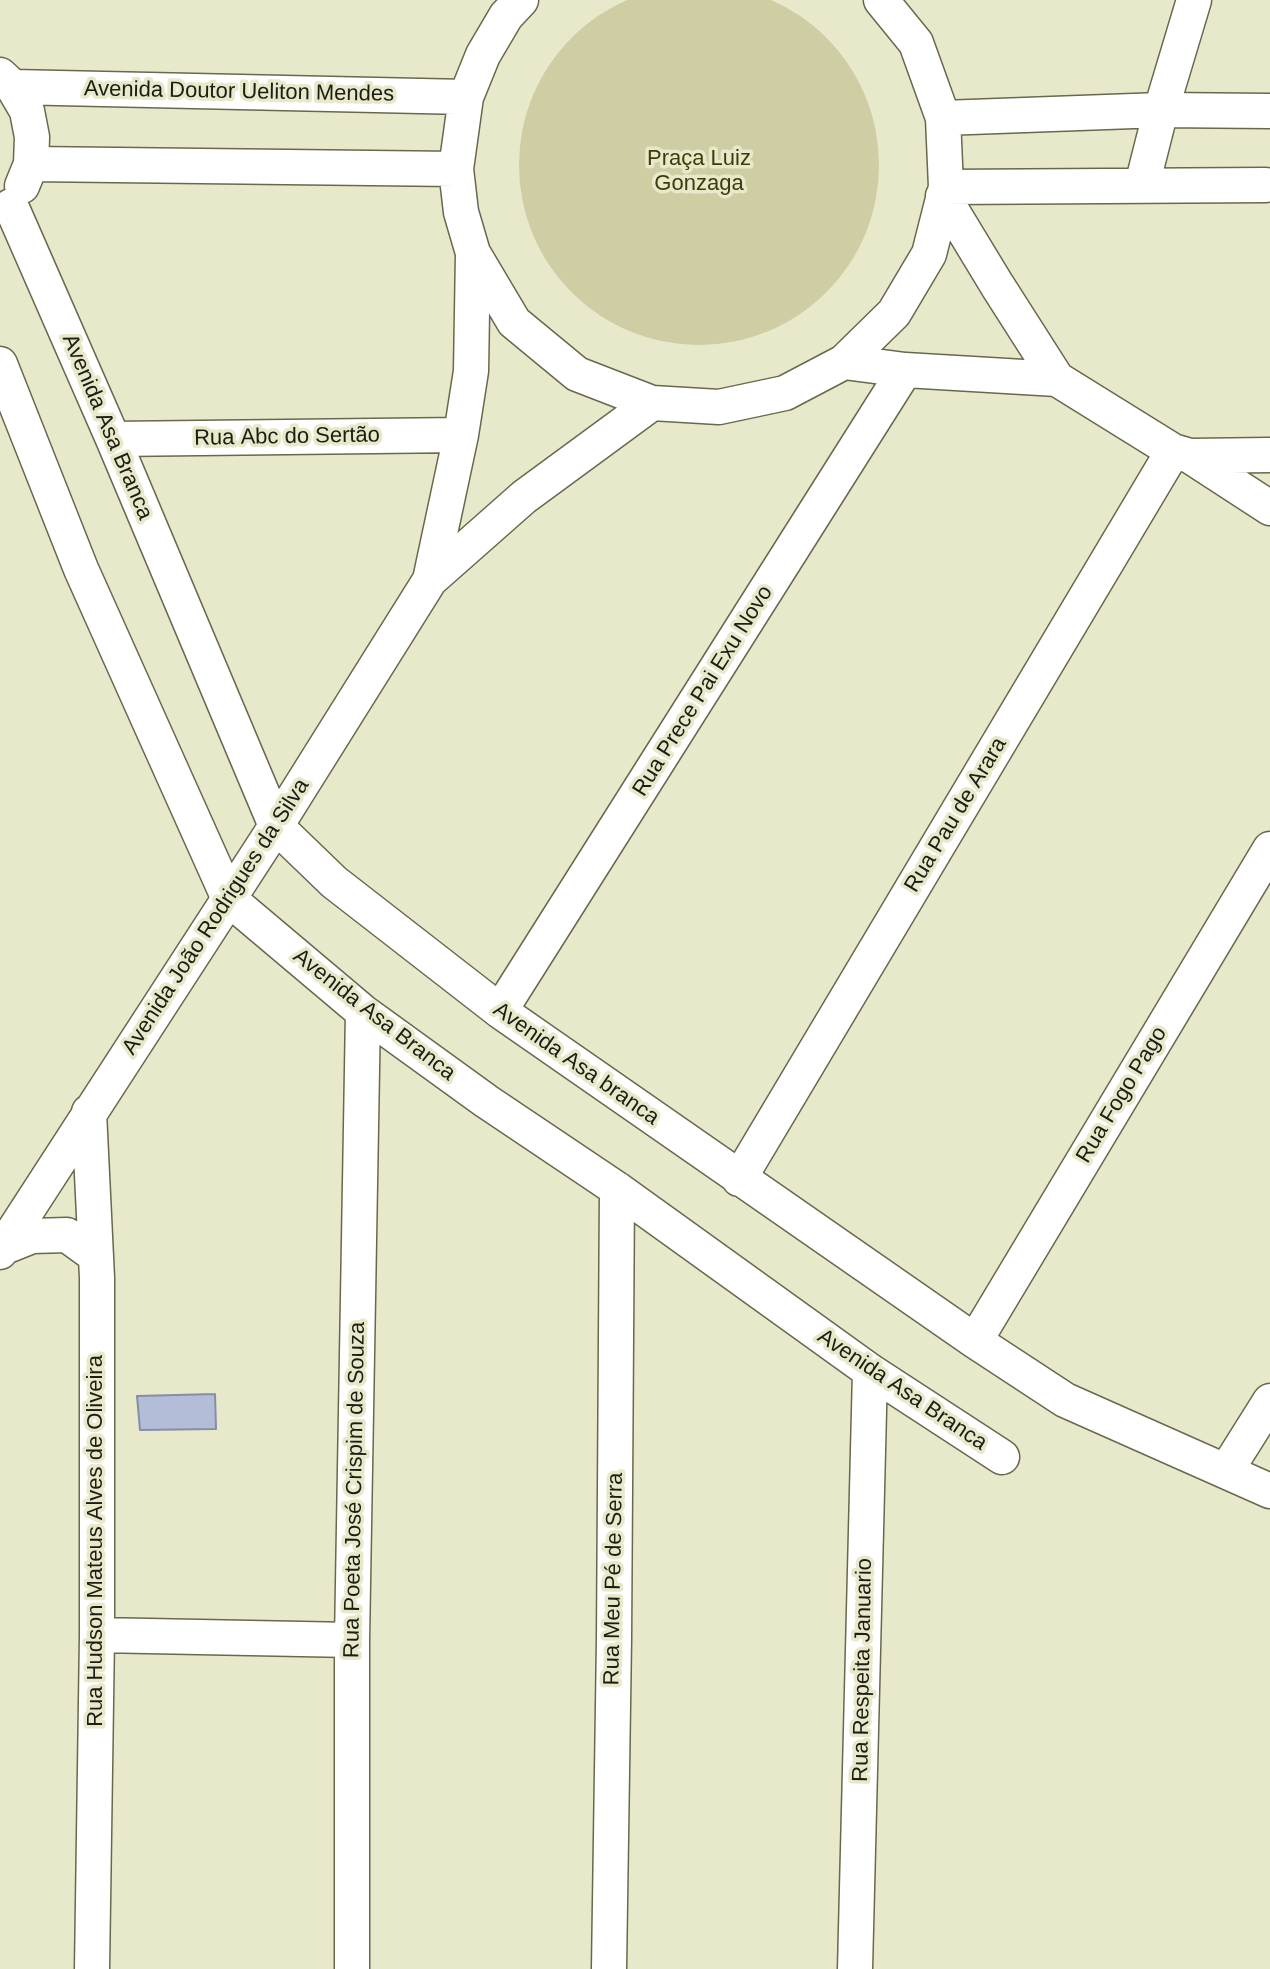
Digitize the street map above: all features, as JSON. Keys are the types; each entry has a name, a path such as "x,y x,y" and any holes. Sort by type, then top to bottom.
{"street":[{"path":"521,0 506,16 483,55 466,97 456,169 461,212 473,253 514,322 577,374 652,403 719,407 785,393 844,362 894,313 929,254 944,192 943,118 916,43 881,0"},
{"path":"1142,185 1194,0"},
{"path":"6,81 27,111 32,137 31,164 20,190 6,210"},
{"name":"Avenida Doutor Ueliton Mendes","path":"6,81 466,97"},
{"path":"943,118 1161,110 1270,111"},
{"path":"31,164 456,169"},
{"path":"944,192 1142,185 1266,185"},
{"path":"944,192 997,285 1057,379 1270,508"},
{"name":"Avenida Asa Branca","path":"6,210 113,439 276,826"},
{"name":"Avenida João Rodrigues da Silva","path":"430,580 461,435 471,371 473,253"},
{"path":"844,362 905,370 1057,379"},
{"name":"Avenida Asa Branca","path":"0,364 81,569 229,899 363,1012 486,1101 617,1189 870,1371 1002,1457"},
{"name":"Rua Prece Pai Exu Novo","path":"500,1011 905,370"},
{"name":"Avenida João Rodrigues da Silva","path":"1,1250 276,826 430,580 524,497 652,403"},
{"name":"Rua Abc do Sertão","path":"113,439 461,435"},
{"path":"1182,454 1270,455"},
{"name":"Rua Pau de Arara","path":"739,1179 1182,454"},
{"name":"Avenida Asa branca","path":"276,826 334,882 500,1011 975,1341"},
{"name":"Rua Fogo Pago","path":"975,1341 1270,849"},
{"name":"Rua Poeta José Crispim de Souza","path":"352,1969 352,1640 363,1012"},
{"name":"Rua Hudson Mateus Alves de Oliveira","path":"89,1112 96,1256 97,1635 92,1969"},
{"name":"Rua Meu Pé de Serra","path":"609,1969 617,1189"},
{"path":"1,1250 32,1236 67,1235 96,1256"},
{"path":"975,1341 1065,1400 1270,1491"},
{"name":"Rua Respeita Januario","path":"855,1969 870,1371"},
{"path":"1226,1471 1270,1401"},
{"path":"97,1635 352,1640"}],"green space":[{"name":"Praça Luiz Gonzaga","path":"699,-15 734,-12 768,-1 799,15 826,38 849,65 865,96 876,130 879,165 876,200 865,234 849,265 826,292 799,315 768,331 734,342 699,345 664,342 630,331 599,315 572,292 549,265 533,234 522,200 519,165 522,130 533,96 549,65 572,38 599,15 630,-1 664,-12"}],"building":[{"path":"215,1394 216,1429 140,1430 137,1396"}]}
